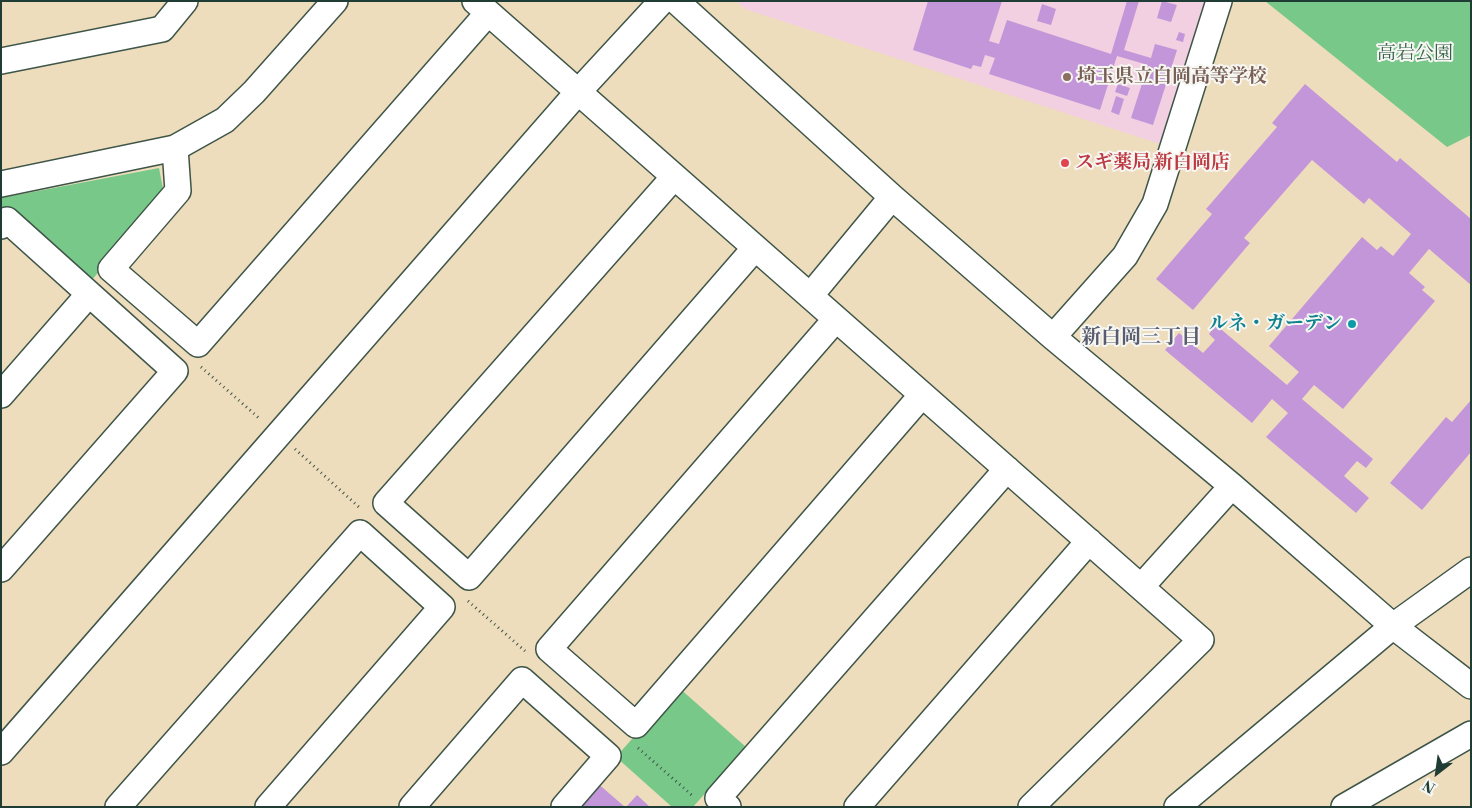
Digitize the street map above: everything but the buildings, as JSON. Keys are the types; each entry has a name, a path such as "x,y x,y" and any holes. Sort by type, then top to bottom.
{"street":[{"path":"1,60 162,30 185,1"},
{"path":"1,184 175,148 225,120 254,92 335,1"},
{"path":"1,752 578,92 662,1"},
{"path":"676,1 892,197 1053,336 1232,486 1393,626 1471,686"},
{"path":"1053,336 1125,256 1155,204 1219,1"},
{"path":"175,148 178,191 111,268 198,344 481,7 1201,640 1031,807"},
{"path":"674,177 386,503 469,577 755,248"},
{"path":"810,296 892,197"},
{"path":"1,226 7,220 175,371 1,569"},
{"path":"1,395 89,294"},
{"path":"836,319 549,649 636,725 922,395"},
{"path":"728,807 718,798 1006,469"},
{"path":"1141,587 1232,486"},
{"path":"118,807 360,533 442,607 268,807"},
{"path":"857,807 1089,541"},
{"path":"1177,807 1393,626 1471,570"},
{"path":"412,807 522,680 608,756 564,807"},
{"path":"1344,807 1471,734"}],"path":[{"path":"195,362 279,434 365,513"},
{"path":"464,597 530,656"},
{"path":"632,743 698,800"}],"shaded area":[{"name":"埼玉県立白岡高等学校","path":"736,1 1205,1 1160,144 745,9"}],"green space":[{"name":"高岩公園","path":"1265,1 1471,1 1471,135 1447,147"},
{"path":"159,168 164,194 91,281 1,206 1,198"},
{"path":"678,687 746,747 693,807 672,807 616,757"}],"place":[{"name":"埼玉県立白岡高等学校","path":"1067,77"},
{"name":"スギ薬局 新白岡店","path":"1065,163"},
{"name":"ルネ・ガーデン","path":"1352,324"}],"district":[{"name":"新白岡三丁目","path":"1141,338"}]}
